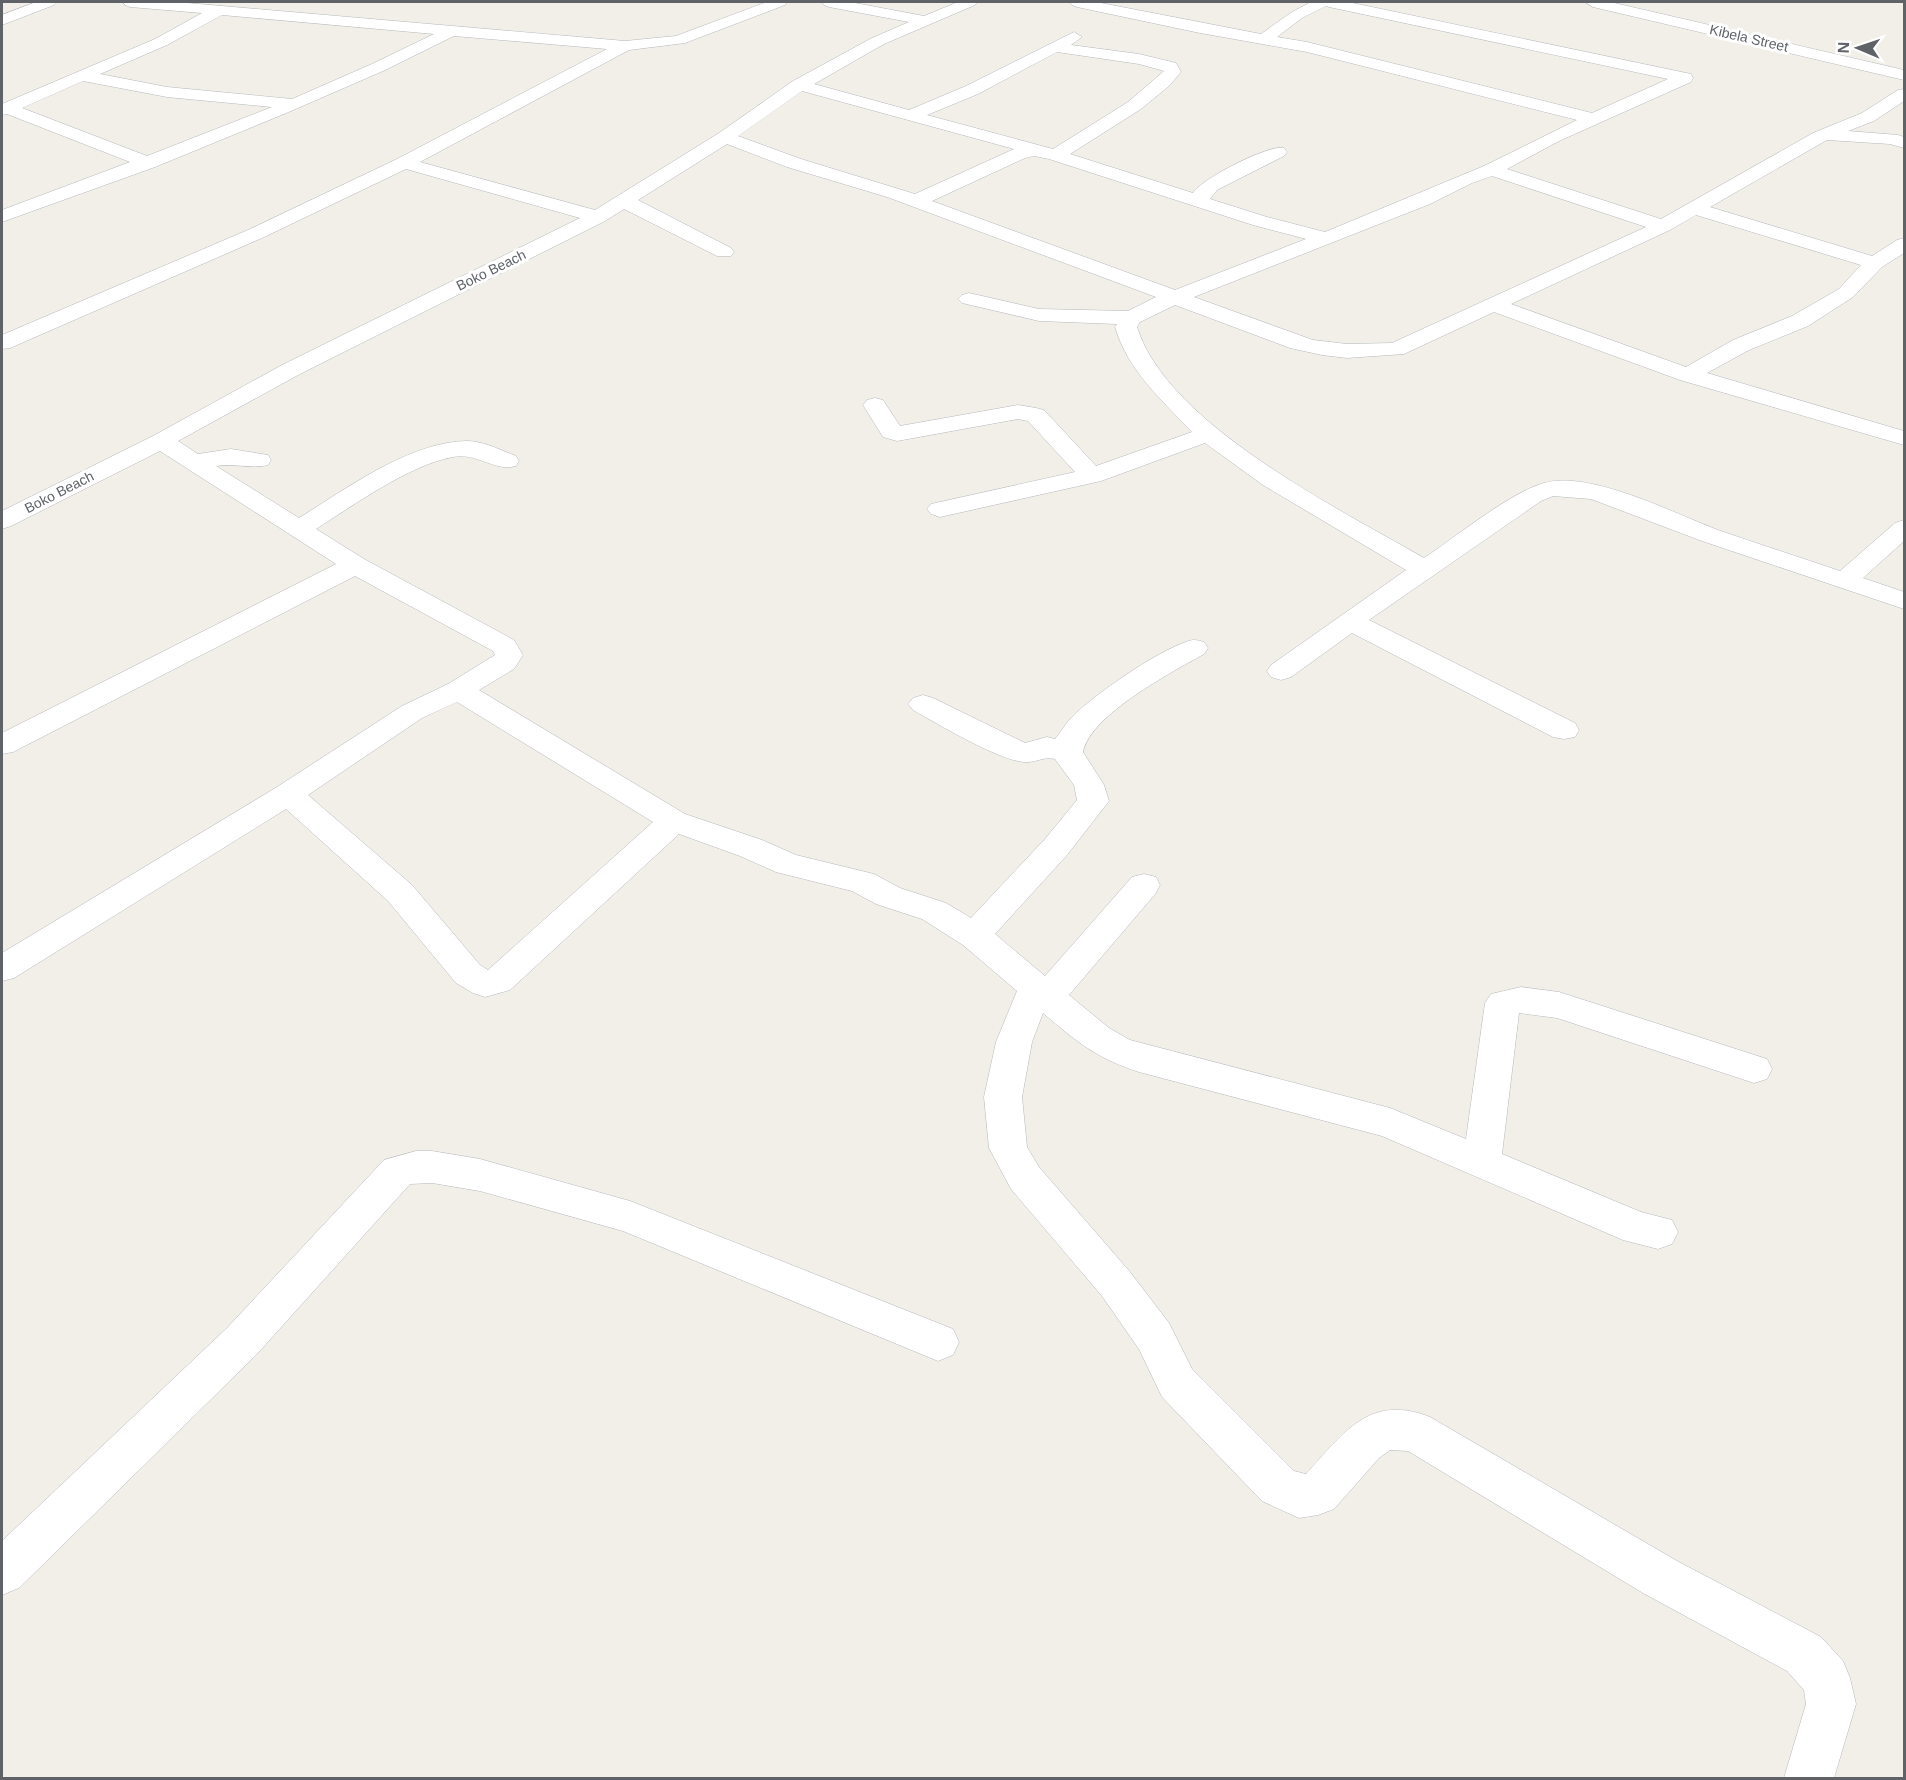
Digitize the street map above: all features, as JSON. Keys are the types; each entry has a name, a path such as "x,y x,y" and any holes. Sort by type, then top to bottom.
{"street":[{"path":"2,20 49,2"},
{"path":"130,2 217,11 251,7 323,19 625,46 679,40 780,2"},
{"path":"830,2 923,20"},
{"name":"Boko Beach","path":"2,521 161,441 300,364 598,217 725,137 800,85 878,41 970,2"},
{"path":"1077,2 1369,61 1595,119"},
{"path":"1264,39 1297,15 1322,2"},
{"path":"1329,2 1420,14 1685,78 1553,137 1491,170 1466,179 1423,200 1153,306 1132,318 1126,327 1149,374 1208,434 1272,480 1424,569"},
{"name":"Kibela Street","path":"1593,2 1905,75"},
{"path":"323,19 350,7"},
{"path":"4,109 161,42 217,11"},
{"path":"911,115 972,90 1126,13"},
{"path":"2,216 148,163 295,104 403,57 451,31"},
{"path":"2,343 255,234 404,163 625,46"},
{"path":"1054,47 1149,61 1170,66 1173,72 1166,81 1134,104 1055,155"},
{"path":"82,76 167,92 295,104"},
{"path":"800,85 1055,155 1260,221 1327,238"},
{"path":"725,137 794,163 894,193 1298,344 1334,352 1396,349 1663,226 1820,137 1868,117 1905,94"},
{"path":"4,109 148,163"},
{"path":"1868,117 1876,129 1898,141"},
{"path":"1820,137 1898,141"},
{"path":"914,202 1021,153 1034,151"},
{"path":"1199,202 1203,192 1210,186 1278,152"},
{"path":"404,163 598,217"},
{"path":"1491,170 1663,226"},
{"path":"624,201 724,252"},
{"path":"1696,208 1875,263"},
{"path":"1688,375 1741,345 1800,321 1846,293 1875,263 1905,244"},
{"path":"969,299 1039,315 1132,318"},
{"path":"1492,304 1688,375 1905,438"},
{"path":"875,405 891,432 897,434 1018,412 1036,415 1092,476"},
{"path":"940,509 1092,476 1208,434"},
{"path":"2,969 288,794 412,712 458,690 504,663 509,655 508,650 355,564 161,441"},
{"path":"298,529 405,466 436,454 468,448 507,461"},
{"path":"194,462 231,456 259,460"},
{"path":"1281,671 1424,569 1532,496 1550,489 1596,492 1711,536 1846,579 1905,601"},
{"path":"1846,579 1905,528"},
{"path":"2,745 355,564"},
{"path":"1350,621 1564,730"},
{"path":"975,936 1038,863 1056,847 1093,801 1092,788 1068,752 1069,742 1083,724 1120,692 1161,664 1194,648"},
{"path":"458,690 674,821 751,848 788,864 862,882 888,896 934,911 975,936 1096,1038 1117,1050 1139,1058 1390,1123 1637,1228 1658,1232"},
{"path":"923,705 1014,750 1025,753 1047,747 1068,752"},
{"path":"288,794 400,893 468,974 485,984 498,981 517,965 674,821"},
{"path":"1144,885 1041,992 1014,1042 1003,1097 1008,1148 1025,1178 1116,1284 1154,1336 1177,1383 1278,1486 1299,1497 1318,1494 1363,1444 1384,1430 1414,1431 1660,1577 1804,1654 1826,1678 1831,1704 1809,1779"},
{"path":"1482,1163 1503,1003 1521,1000 1559,1005 1754,1069"},
{"path":"2,1572 242,1341 398,1171 416,1167 432,1167 480,1175 630,1217 938,1342"}]}
